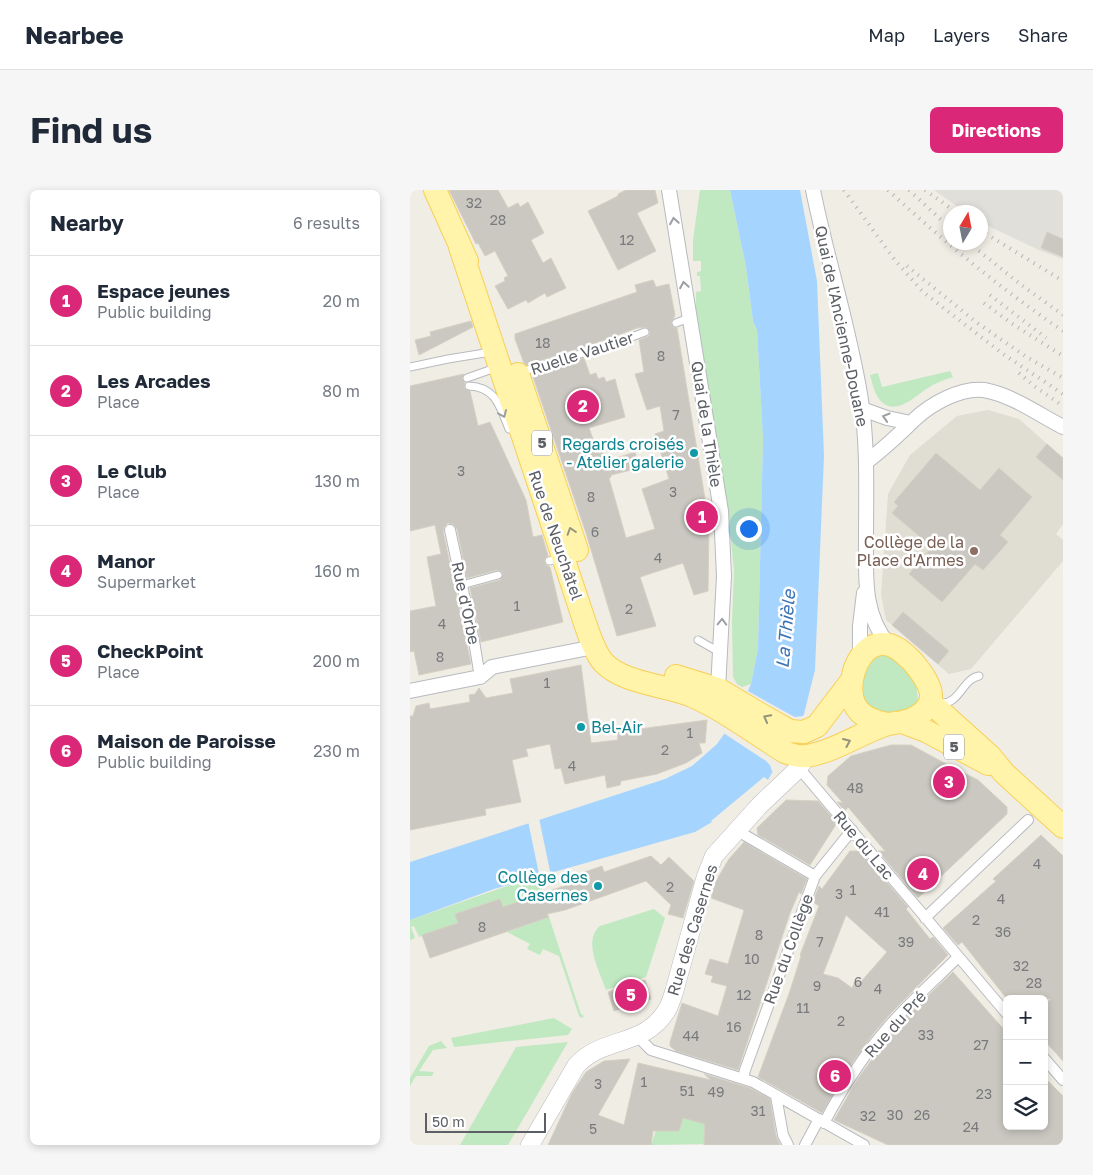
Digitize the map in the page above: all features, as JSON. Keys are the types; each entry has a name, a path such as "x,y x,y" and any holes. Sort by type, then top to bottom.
{"main road":[{"name":"Rue de Neuchâtel","path":"434,190 460,247 509,366 601,645 602,662 612,670 689,695 723,702"},
{"name":"Rue de Neuchâtel","path":"509,366 553,546 601,645"},
{"path":"797,759 826,750 894,723 916,718 930,702 930,688 902,651 888,644 872,645 860,657 852,680 851,694 853,702 859,711 877,722 894,723"},
{"name":"5","path":"723,702 790,731 799,733 817,726 852,680"},
{"name":"5","path":"723,702 797,759"},
{"name":"5","path":"930,702 991,756 1004,773 1063,826"},
{"name":"5","path":"894,723 926,731 1004,773"}],"street":[{"name":"Quai de la Thièle","path":"669,190 682,320 721,511 724,576 721,653 723,702"},
{"name":"Quai de l'Ancienne-Douane","path":"813,190 849,342 862,409 866,462 866,583 861,610 860,657"},
{"path":"866,462 881,451 911,423 943,399 982,390 1008,398 1063,427"},
{"path":"862,409 887,418 911,423"},
{"name":"Rue d'Orbe","path":"450,530 480,677"},
{"name":"Quai de l'Ancienne-Douane","path":"866,583 875,624 888,644"},
{"path":"410,691 480,677 492,668 601,645"},
{"name":"Rue des Casernes","path":"638,1037 658,1022 668,1009 706,876 714,856 797,759"},
{"name":"Rue du Lac","path":"797,759 852,830 1003,1009"},
{"path":"925,918 1028,820"},
{"path":"736,830 815,876"},
{"name":"Rue du Collège","path":"743,1078 783,960 815,876 852,830"},
{"name":"Rue du Pré","path":"805,1145 840,1091 888,1026 958,957"},
{"path":"530,1145 583,1057 600,1048 638,1037 651,1050 743,1078 864,1145"},
{"path":"1048,1063 1063,1080"},
{"path":"776,1096 783,1135 788,1145"}],"lane":[{"name":"Ruelle Vautier","path":"509,366 613,347 645,332"},
{"path":"410,367 448,359 509,366"},
{"path":"467,378 509,366"},
{"path":"469,386 491,392 500,406 513,439"},
{"path":"462,585 498,575"},
{"path":"698,640 721,653"},
{"path":"930,702 946,704 953,701 973,678 979,676"}],"shaded area":[{"path":"934,190 1063,190 1063,259 1041,251 988,226 988,205 955,205"},
{"name":"Collège de la Place d'Armes","path":"988,410 1019,419 1063,458 1063,524 1056,534 1063,540 1063,561 971,669 949,674 886,620 881,595 888,494 910,455 957,416"}],"green space":[{"path":"700,190 730,190 746,267 753,321 757,330 763,439 758,649 751,684 742,687 737,684 733,677 732,623 734,571 729,521 696,309 696,292 701,291 700,276 697,276 697,272 701,271 701,261 693,261 693,240"},
{"path":"950,371 953,377 934,385 907,403 895,407 883,403 878,398 870,375 878,373 882,387"},
{"path":"883,653 895,656 916,683 918,699 914,706 906,713 882,714 864,704 863,679 872,662"},
{"path":"539,875 543,893 503,907 500,899 456,914 458,923 419,937 414,926 411,927 415,938 410,940 410,920"},
{"path":"654,909 665,918 646,977 606,990 592,948 595,932 600,926"},
{"path":"549,917 581,1014 584,1016 582,1018 579,1016 559,956 543,949 540,955 527,949 530,944 507,932"},
{"path":"554,1018 572,1029 568,1035 454,1047 451,1038"},
{"path":"441,1041 447,1048 433,1050 419,1071 434,1072 432,1076 416,1076 410,1086 410,1078 429,1046"},
{"path":"568,1042 508,1145 460,1145 516,1047"},
{"path":"705,1115 706,1144 651,1145 661,1116"}],"water":[{"name":"La Thièle","path":"730,190 800,190 817,281 824,456 815,670 804,714 768,780 764,777 712,822 695,832 494,889 410,920 410,862 665,779 692,766 717,744 738,714 751,684 758,649 763,439 757,330 753,321 746,267"}],"pier":[{"path":"746,690 795,717 803,716 804,719 775,772 772,771 766,761 722,732 736,713"},
{"path":"539,818 551,876 540,879 528,821"}],"building":[{"path":"449,190 498,190 508,208 518,203 520,207 528,202 544,233 531,240 543,263 551,258 566,288 547,297 545,293 528,303 526,300 508,309 495,286 505,281 504,278 508,276 495,251 485,256 478,243 476,244"},
{"path":"626,190 655,190 658,203 637,213 656,251 618,270 588,211"},
{"path":"1047,232 1063,239 1063,257 1041,248"},
{"path":"653,280 656,287 669,284 675,315 671,324 677,328 709,523 708,591 694,595 683,563 640,577 656,626 617,636 586,533 532,374 584,358 590,375 596,373 598,379 604,377 606,382 615,379 625,417 589,428 598,453 603,451 607,461 635,452 639,468 611,475 609,478 626,538 655,529 642,489 669,479 655,434 664,431 660,406 647,410 635,374 644,372 639,340 649,336 650,331 646,327 637,328 527,365 524,363 515,334 637,292 635,285"},
{"path":"471,321 473,327 419,355 415,340 431,336 430,332"},
{"path":"464,374 462,378 465,383 464,388 470,391 478,426 490,422 526,500 533,537 542,535 548,556 544,562 550,567 563,622 481,642 470,588 500,580 503,574 497,570 467,578 457,529 453,524 448,523 443,531 471,664 419,675 414,651 410,652 410,611 436,606 427,557 441,554 435,525 410,531 410,386"},
{"path":"1047,444 1063,458 1063,480 1036,457"},
{"path":"936,453 980,490 999,468 1032,497 1000,535 1008,542 983,570 975,564 942,602 909,574 932,547 892,513 898,506 894,502"},
{"path":"903,612 949,651 938,664 892,625"},
{"path":"581,665 591,743 618,740 617,732 707,720 705,743 699,743 702,753 686,763 657,774 621,781 620,785 607,788 605,775 565,784 561,768 555,769 550,744 526,749 528,756 512,760 521,802 485,809 486,815 410,830 410,716 413,716 416,706 429,703 430,709 470,702 469,695 475,694 479,688 486,698 513,693 510,679"},
{"path":"891,745 911,745 978,780 1007,807 1007,814 918,898 878,851 885,851 848,807 845,811 837,802 843,803 827,785 828,776 851,756"},
{"path":"786,800 818,801 837,823 810,865 758,835 757,828"},
{"path":"1041,835 1063,856 1063,1061 1048,1044 1048,1001 1051,999 1048,999 1048,995 1004,995 962,942 958,945 943,928 996,881 993,879"},
{"path":"744,842 807,879 790,913 738,1070 676,1051 670,1046 670,1042 682,1003 718,1016 727,986 711,982 713,976 705,974 710,959 728,964 744,910 711,898 716,881 729,859"},
{"path":"850,851 860,851 908,907 906,909 930,939 933,937 948,955 873,1034 847,1070 822,1113 758,1077 819,906 813,902 819,886 822,889","holes":["846,915 887,952 860,983 855,981 852,988 838,978 823,974"]},
{"path":"651,856 661,865 669,857 694,881 683,918 668,914 671,905 646,881 565,910 547,914 549,917 430,958 422,935 458,923 455,914 500,899 503,907 584,879 582,873 602,866 604,872"},
{"path":"953,972 1003,1028 1003,1130 1048,1130 1048,1081 1063,1096 1063,1145 888,1145 834,1120 859,1077 884,1043 909,1014"},
{"path":"645,980 651,999 614,1011 608,992"},
{"path":"630,1059 598,1115 624,1125 638,1063 711,1080 704,1074 750,1088 770,1099 776,1136 780,1145 704,1145 705,1124 683,1118 679,1131 653,1131 651,1145 548,1145 572,1093 586,1072 604,1061"}],"railway":[{"path":"844,190 894,259 923,292 1003,354 1063,394"},
{"path":"888,190 973,264 1063,331"},
{"path":"909,190 943,222"},
{"path":"925,190 946,205"},
{"path":"988,235 1063,281"},
{"path":"978,250 1063,315"},
{"path":"907,266 976,322 1025,356 1063,378"},
{"path":"990,295 1046,338"},
{"path":"984,303 1011,323 1063,356"},
{"path":"1019,373 1063,406"}],"place":[{"name":"Les Arcades","path":"583,406"},
{"name":"Regards croisés - Atelier galerie","path":"694,453"},
{"name":"Espace jeunes","path":"702,517"},
{"name":"Collège de la Place d'Armes","path":"974,551"},
{"name":"Bel-Air","path":"581,727"},
{"name":"Le Club","path":"949,782"},
{"name":"Manor","path":"923,874"},
{"name":"Collège des Casernes","path":"598,886"},
{"name":"CheckPoint","path":"631,995"},
{"name":"Maison de Paroisse","path":"835,1076"}]}
